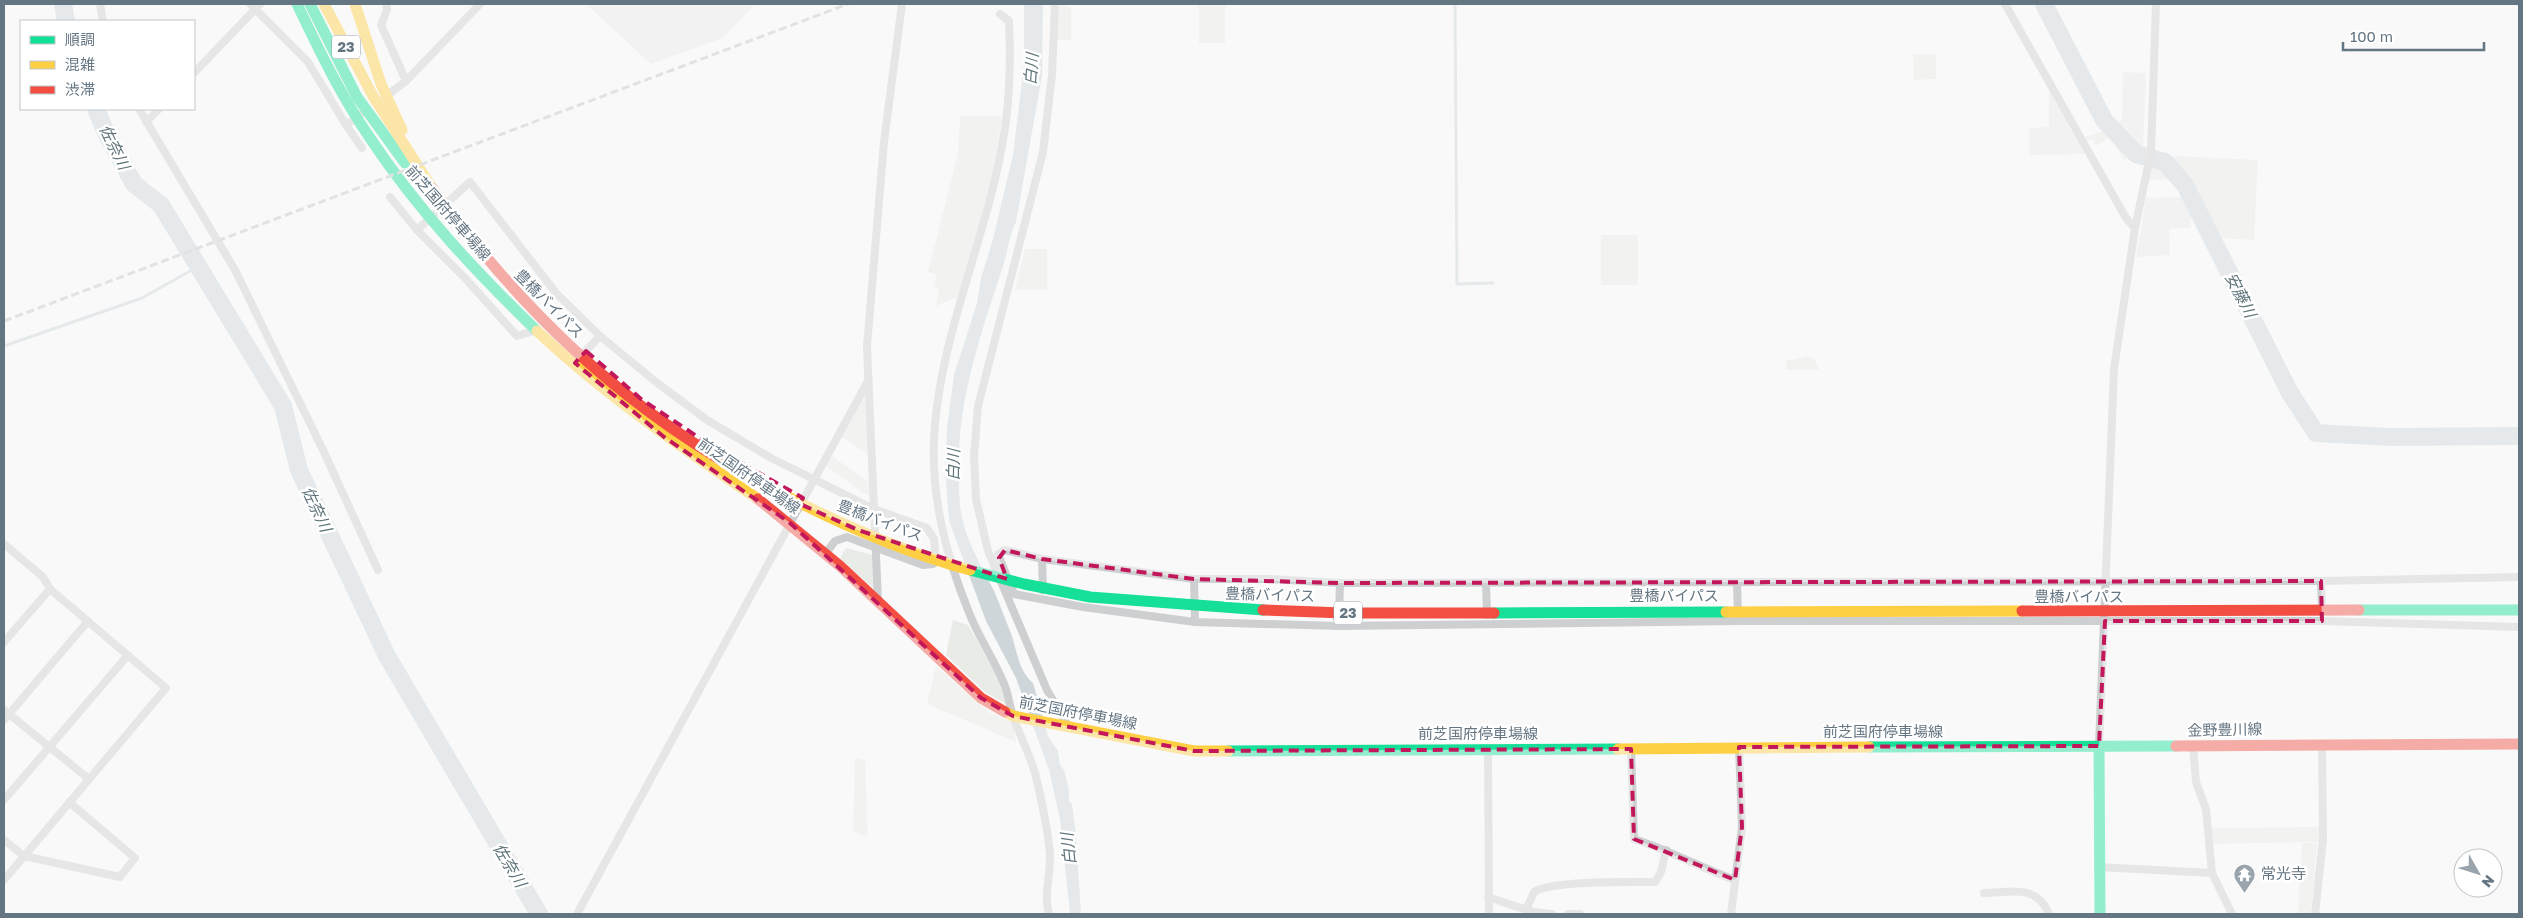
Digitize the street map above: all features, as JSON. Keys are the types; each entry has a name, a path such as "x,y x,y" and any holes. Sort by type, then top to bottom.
{"main road":[{"name":"前芝国府停車場線","path":"297,4 324,59 352,99 394,172 445,235 536,330 613,397 664,437 789,522 826,553 981,698 991,706 1015,716 1194,750 2099,746"},
{"path":"310,4 352,99 449,215"},
{"name":"豊橋バイパス","path":"324,4 408,145 457,215 510,276 566,333 641,399 713,447 791,493 860,524 940,553 998,571 1093,591 1226,604 1343,607 2519,603"},
{"name":"豊橋バイパス","path":"334,4 419,173 449,215 502,278 563,342 635,401 709,453 788,499 858,530 936,559 994,576 1090,597 1223,609 1343,613 2519,610"},
{"path":"355,4 375,87"},
{"name":"金野豊川線","path":"2099,746 2519,744"},
{"path":"2099,746 2098,867 2100,914"}],"street":[{"path":"100,4 103,20"},
{"path":"386,4 387,10 381,25 406,81"},
{"path":"346,125 406,81 480,4"},
{"path":"878,601 868,347 884,142 902,4"},
{"path":"1055,4 1052,75 1043,152 978,406 974,456 976,499 988,551 1047,690 1065,725"},
{"path":"2005,4 2126,218 2135,228"},
{"path":"2099,746 2114,369 2135,228 2149,158 2156,4"},
{"path":"195,72 255,6 308,62 362,148"},
{"path":"1000,14 1009,21 1009,78 1006,128 941,386 933,453 936,503 952,567 970,616 1006,688 1038,785 1049,852 1050,871 1046,902 1049,914"},
{"path":"140,110 235,270 323,450 378,570"},
{"path":"146,122 158,110"},
{"path":"417,230 470,182 556,293 600,336 656,382 707,420 764,454 874,509 927,528 934,539 936,562 923,565 847,537 835,542 826,553"},
{"path":"390,197 417,230 465,278 517,336 536,330"},
{"path":"575,363 600,336"},
{"path":"578,913 789,522 868,381"},
{"path":"4,544 43,578 50,589 166,688 4,880"},
{"path":"2519,577 2106,582 1340,583 1271,579 1194,579 1042,559 1005,550 998,554 1014,594 1042,600 1195,622 1338,626 1738,621 2322,621 2519,627"},
{"path":"1042,559 1042,600"},
{"path":"1194,579 1195,622"},
{"path":"2321,580 2322,621"},
{"path":"1486,582 1487,624"},
{"path":"1338,626 1340,583"},
{"path":"1737,583 1738,621"},
{"path":"4,642 50,589"},
{"path":"88,621 5,715 89,779"},
{"path":"4,800 128,655"},
{"path":"2314,914 2323,839 2322,744"},
{"path":"2193,745 2196,782 2206,809 2212,873 2232,914"},
{"path":"1731,914 1742,827 1739,747"},
{"path":"1488,749 1489,914"},
{"path":"1631,749 1634,839 1666,850 1710,872 1735,880"},
{"path":"4,840 24,856 120,877 135,858 69,802"},
{"path":"1526,910 1534,892 1543,887 1601,882 1655,882 1661,872 1666,850"},
{"path":"2098,867 2212,873"},
{"path":"1984,893 2028,892 2040,898 2049,914"},
{"path":"1488,898 1526,910 1552,914"},
{"path":"1568,914 1580,914"}],"highlighted area":[{"path":"586,351 641,399 713,447 803,498 800,504 858,530 1007,579 999,558 1005,550 1042,559 1194,579 1340,583 2321,581 2322,621 2105,621 2099,746 1739,747 1742,827 1735,880 1634,839 1631,749 1194,751 1013,716 981,698 789,522 664,437 575,363"}],"shaded area":[{"path":"586,4 755,4 723,38 651,64"},
{"path":"1199,4 1225,4 1225,43 1199,43"},
{"path":"1061,5 1071,7 1071,40 1056,40 1059,7"},
{"path":"1913,54 1936,54 1936,79 1914,80"},
{"path":"2123,72 2146,73 2143,148 2116,123 2122,119"},
{"path":"2049,91 2085,154 2029,155 2029,128 2049,127"},
{"path":"960,116 1002,116 994,168 961,296 936,306 939,289 933,287 937,275 928,272 958,153"},
{"path":"2106,130 2133,154 2124,160 2110,137 2096,146 2093,139 2089,141 2085,137"},
{"path":"2177,156 2258,160 2254,240 2222,238 2198,193 2172,159"},
{"path":"2153,161 2162,164 2177,179 2149,180"},
{"path":"2190,197 2191,228 2169,229 2170,255 2136,257 2146,198"},
{"path":"1601,235 1638,235 1638,285 1601,285"},
{"path":"1025,249 1047,249 1047,290 1015,290"},
{"path":"1808,356 1814,359 1819,370 1786,370 1786,361"},
{"path":"866,392 869,455 841,436"},
{"path":"831,455 870,483 871,496 863,493 825,465"},
{"path":"846,548 873,555 875,590 840,558"},
{"path":"953,620 968,625 1004,689 1008,705 985,692 946,655"},
{"path":"936,666 988,712 1013,722 1016,742 927,704"},
{"path":"855,758 865,760 868,837 853,832"},
{"path":"2319,827 2319,842 2212,844 2212,828"},
{"path":"2302,843 2317,843 2311,913 2298,913"}],"water":[{"name":"白川","path":"1024,4 1043,4 1042,76 1016,222 979,343 966,395 959,449 959,497 962,518 968,537 998,599 1023,671 1033,683 1048,736 1058,751 1060,765 1064,770 1069,790 1069,801 1072,804 1076,835 1081,914 1070,914 1060,819 1049,770 1016,678 986,621 952,529 949,520 945,469 947,428 954,375 977,303 981,278 993,239 1013,155 1024,64"}],"waterway":[{"name":"佐奈川","path":"63,4 66,20"},
{"path":"1455,4 1457,284 1493,283"},
{"name":"安藤川","path":"2044,4 2104,120 2136,154 2165,162 2185,185 2290,393 2316,433 2390,437 2519,436"},
{"name":"佐奈川","path":"96,110 106,133 134,184 161,205 283,406 299,470 387,656 539,914"},
{"path":"4,346 142,298 199,266"}],"railway":[{"path":"4,321 848,4"}],"traffic: fast":[{"path":"297,4 322,56 359,122 407,190 448,239 537,331"},
{"path":"310,4 357,97 405,163"},
{"path":"970,570 1024,584 1090,597 1263,610"},
{"path":"2359,610 2519,610"},
{"path":"1494,613 1726,612"},
{"path":"2099,746 2100,914"},
{"path":"1869,747 2176,746"},
{"path":"1228,751 1618,749"}],"traffic: slow":[{"path":"324,4 373,96 432,188"},
{"path":"355,4 381,84 402,130"},
{"path":"537,331 617,399 672,440 758,499"},
{"path":"738,470 822,514 880,540 970,570"},
{"path":"1726,612 2022,611"},
{"path":"1005,712 1013,716 1194,751 1228,751"},
{"path":"1618,749 1869,747"}],"traffic: jam":[{"path":"432,188 498,271 570,346 608,380 649,412 692,442 738,470"},
{"path":"758,499 840,566 981,698 1005,712"},
{"path":"1263,610 1343,613 1494,613"},
{"path":"2022,611 2359,610"},
{"path":"2176,746 2519,744"}],"place":[{"name":"常光寺","path":"2245,893"}]}
